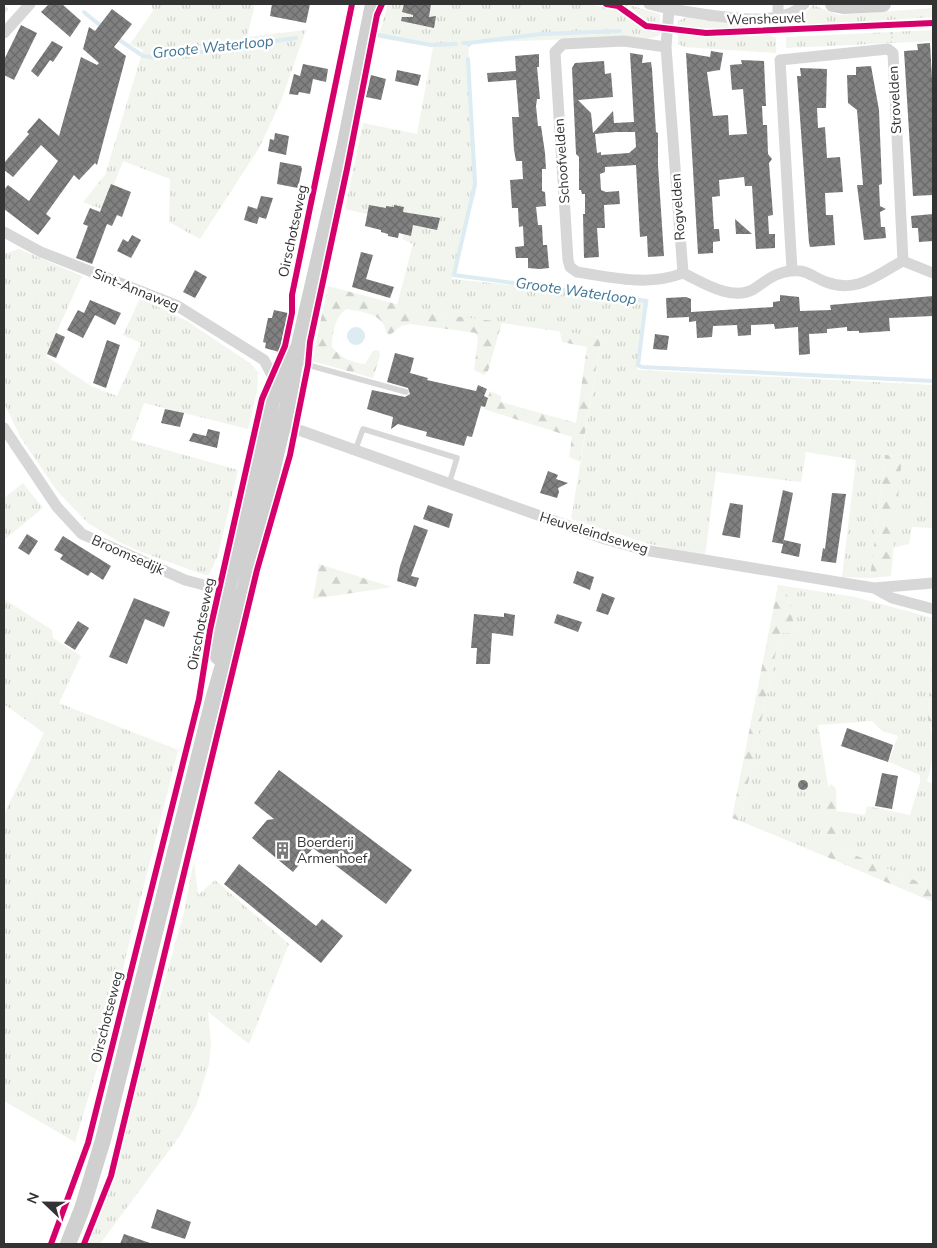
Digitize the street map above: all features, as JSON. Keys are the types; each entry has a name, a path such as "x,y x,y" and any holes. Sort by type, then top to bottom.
{"main road":[{"name":"Oirschotseweg","path":"68,1244 82,1208 103,1140 214,696 243,596 275,424 277,385 291,361 362,4"},
{"name":"Oirschotseweg","path":"214,696 227,592 291,361 374,4"},
{"path":"833,4 843,6 883,4"}],"street":[{"path":"4,33 30,4"},
{"path":"649,4 669,9 755,20 778,18 799,9 804,4"},
{"path":"778,4 778,18"},
{"name":"Rogvelden","path":"669,9 666,47 683,273"},
{"name":"Schoofvelden","path":"666,47 624,41 563,44 555,52 568,260 570,267 577,272 647,281 667,279 683,273"},
{"name":"Strovelden","path":"792,270 780,60 888,49 893,53 903,261"},
{"name":"Sint-Annaweg","path":"4,232 41,252 176,305 264,360 277,385"},
{"path":"683,273 718,290 735,293 751,291 778,273 792,270 805,270 826,282 849,286 871,281 888,268 903,261 933,273"},
{"name":"Heuveleindseweg","path":"275,424 605,540 644,550 874,588 933,583"},
{"name":"Broomsedijk","path":"4,428 57,507 82,534 185,580 243,596"},
{"path":"874,588 892,598 933,609"}],"lane":[{"path":"291,361 406,392"},
{"path":"355,452 363,428 457,458 449,484"}],"path":[{"path":"622,9 628,4"},
{"path":"612,5 630,14"},
{"path":"882,27 900,26"}],"green space":[{"path":"151,4 255,4 247,37 306,30 281,101 259,148 200,239 169,222 170,179 123,161 104,210 83,202 105,175 143,50 130,44 153,11"},
{"path":"388,4 588,4 614,9 641,28 661,31 659,36 649,38 649,41 623,37 468,43 477,186 452,279 649,299 637,370 933,385 933,528 912,527 909,544 892,548 902,456 885,455 870,578 842,577 856,460 806,452 801,482 716,472 705,556 650,544 571,519 601,339 599,337 430,313 397,305 413,244 402,239 406,223 345,209 363,123 417,134 433,47 378,38"},
{"path":"626,4 660,14 660,25 648,22"},
{"path":"813,5 839,15 933,8 933,17 784,27 783,23 794,23"},
{"path":"689,16 753,26 774,24 772,28 706,30 677,27 678,21"},
{"path":"933,30 933,41 786,48 786,37"},
{"path":"678,34 707,37 770,35 776,38 776,53 684,47 678,44"},
{"path":"19,249 82,276 46,356 91,386 117,396 141,343 123,335 140,298 187,321 250,363 258,372 257,391 248,429 144,403 131,440 238,470 218,555 209,575 144,553 119,542 88,523 58,492 21,438 4,403 4,254"},
{"path":"328,286 430,313 502,322 488,371 484,375 474,370 478,340 476,333 410,324 401,326 390,335 377,318 367,313 347,309 337,320 332,347 347,359 365,364 373,351 379,350 380,355 373,378 312,361"},
{"path":"560,331 599,337 601,339 580,462 569,457 572,437 484,409 490,391 501,396 501,402 576,423 587,347 562,342"},
{"path":"885,455 902,456 891,576 870,578"},
{"path":"23,483 43,508 4,540 4,498"},
{"path":"319,564 392,587 313,599"},
{"path":"778,585 785,586 796,633 780,633 740,821 732,818"},
{"path":"785,586 855,597 933,618 928,720 931,728 933,750 927,781 933,784 933,888 838,848 837,811 865,815 867,806 910,815 920,782 920,775 889,762 898,736 882,731 872,721 818,725 828,785 827,857 740,821 780,633 796,633"},
{"path":"4,599 52,630 53,638 81,656 59,703 178,750 102,1052 75,1142 4,1101 4,814 44,733 4,704"},
{"path":"933,623 933,733 928,720"},
{"path":"830,784 836,790 838,848 933,888 933,902 827,857 827,790"},
{"path":"194,860 198,895 215,880 289,944 249,1044 208,1012 211,1043 209,1064 196,1106 179,1137 100,1244 89,1244 116,1167 141,1065 184,912"}],"shaded area":[{"path":"356,327 362,330 365,336 362,342 356,345 350,342 347,336 350,330"}],"building":[{"path":"49,4 62,4 81,21 70,37 41,12"},
{"path":"272,4 310,4 306,23 270,16"},
{"path":"404,4 431,4 429,17 436,16 434,28 401,21 402,17 413,17 413,15 402,12"},
{"path":"112,9 132,24 114,47 126,56 97,165 95,163 79,180 74,175 46,214 51,218 38,235 4,209 4,190 8,185 29,201 58,161 41,145 13,177 4,170 4,163 29,134 27,132 39,118 59,136 81,57 97,65 99,63 83,49 89,27 95,31"},
{"path":"21,25 37,33 14,80 4,75 4,60"},
{"path":"52,41 63,47 53,62 50,60 38,77 31,71"},
{"path":"930,43 933,97 933,195 913,196 904,51 918,50 917,44"},
{"path":"711,51 723,53 720,70 707,72 713,116 728,115 729,135 747,134 743,89 732,90 730,65 742,64 741,60 764,61 766,106 762,106 763,125 767,125 768,154 772,159 769,163 773,215 768,216 769,234 775,234 775,248 756,249 752,186 745,186 744,177 719,180 720,196 712,197 714,229 719,229 720,241 713,242 713,253 698,254 686,53 710,57"},
{"path":"630,53 643,55 642,63 651,62 656,132 658,133 658,165 664,256 648,257 647,236 640,237 636,165 605,167 605,172 600,174 601,190 606,192 619,191 620,204 604,205 605,228 597,228 599,257 584,258 583,214 585,214 585,194 582,194 581,190 579,190 579,157 576,154 572,68 575,63 604,61 605,74 611,73 613,97 578,100 591,113 593,133 613,111 614,123 634,122","holes":["635,132 636,147 629,153 601,155 601,152 597,153 595,134"]},
{"path":"539,54 539,67 537,67 540,99 537,99 536,106 538,126 541,126 545,153 546,169 542,169 542,191 545,192 546,206 536,207 538,225 542,225 543,245 547,245 549,268 539,269 528,268 528,258 516,258 515,247 524,246 523,226 519,227 518,208 512,208 510,180 523,179 522,161 516,161 514,150 512,117 519,117 516,80 488,82 487,73 516,71 515,56"},
{"path":"303,64 328,69 326,82 313,79 310,94 299,92 298,95 289,94 294,74 300,76"},
{"path":"871,66 879,110 882,184 879,185 880,206 886,209 880,212 881,227 885,227 886,238 864,240 857,185 863,185 857,110 848,103 847,75 856,75 856,67"},
{"path":"800,68 827,69 826,108 817,108 818,128 825,127 827,158 840,157 843,192 825,193 826,215 833,215 835,245 810,247 809,243 797,76 801,76"},
{"path":"397,70 421,75 418,86 395,81"},
{"path":"371,75 386,79 381,100 366,97"},
{"path":"275,133 289,136 286,155 268,151 270,139 274,140"},
{"path":"280,162 301,166 298,188 277,184"},
{"path":"111,184 131,192 122,217 117,215 112,226 107,224 92,264 76,258 88,226 83,224 90,208 100,212"},
{"path":"261,196 273,198 266,219 259,217 257,224 244,220 248,206 257,209"},
{"path":"369,205 386,208 386,206 394,207 394,205 404,207 403,212 440,218 437,230 413,225 411,236 399,233 398,238 388,236 388,234 381,232 381,230 365,226"},
{"path":"933,214 933,241 919,242 918,228 912,228 911,216"},
{"path":"735,219 752,234 736,234"},
{"path":"132,235 141,240 131,258 117,251 123,239 128,242"},
{"path":"361,252 373,255 366,279 394,287 390,298 352,287"},
{"path":"195,270 207,277 195,298 183,292"},
{"path":"780,295 799,297 800,311 831,310 830,305 933,296 933,316 889,318 890,331 859,333 859,331 847,331 847,327 827,329 827,333 809,334 810,354 799,355 798,327 775,329 774,324 751,325 751,335 738,336 737,325 713,326 712,337 697,338 696,321 689,322 689,317 667,318 666,298 686,297 691,299 691,312 773,307 773,302 780,301"},
{"path":"90,300 121,313 115,325 95,315 83,338 67,330 78,310 84,313"},
{"path":"274,310 288,313 279,352 265,348 266,343 263,342 268,318 272,318"},
{"path":"56,333 65,337 56,358 47,354"},
{"path":"655,334 669,336 667,350 653,349"},
{"path":"107,340 120,345 106,388 93,383"},
{"path":"395,353 414,358 410,373 428,378 427,380 476,391 478,385 487,389 484,396 488,398 485,407 481,406 472,437 467,436 464,446 426,436 427,432 398,424 391,429 393,417 367,409 372,390 405,397 410,394 408,388 387,382"},
{"path":"165,409 184,413 180,427 161,423"},
{"path":"208,429 220,432 217,448 189,441 193,433 206,436"},
{"path":"548,471 558,475 556,479 568,483 558,488 557,498 540,493"},
{"path":"783,490 793,493 783,544 772,542"},
{"path":"832,493 846,494 836,563 821,561 823,548 825,549"},
{"path":"730,503 743,505 740,538 722,535"},
{"path":"428,505 453,514 449,528 423,519"},
{"path":"414,525 428,530 411,576 419,578 416,587 397,581"},
{"path":"27,534 38,541 29,555 18,548"},
{"path":"63,536 111,566 103,580 91,572 88,576 60,559 63,555 54,550"},
{"path":"784,540 801,544 799,557 781,553"},
{"path":"577,571 594,577 590,590 573,583"},
{"path":"602,593 615,598 608,615 596,611"},
{"path":"134,598 170,612 164,627 145,619 127,664 109,657"},
{"path":"504,613 515,615 513,636 492,633 490,664 476,664 477,648 471,648 474,614 504,617"},
{"path":"557,614 582,622 578,632 554,623"},
{"path":"78,621 89,628 75,650 64,643"},
{"path":"847,728 893,745 888,762 841,746"},
{"path":"279,770 412,870 386,904 313,848 293,872 252,838 267,820 274,819 254,803"},
{"path":"882,773 898,776 892,809 875,806"},
{"path":"801,780 805,780 808,785 807,789 801,790 798,787 798,783"},
{"path":"239,864 316,926 322,919 343,936 321,963 224,884"},
{"path":"157,1209 191,1222 185,1239 151,1228"},
{"path":"124,1234 150,1243 120,1244"}],"waterway":[{"name":"Groote Waterloop","path":"84,12 102,27"},
{"path":"469,43 541,34 620,31"},
{"name":"Groote Waterloop","path":"378,35 431,45 456,44"},
{"name":"Groote Waterloop","path":"115,37 143,56 159,58 296,38"},
{"name":"Groote Waterloop","path":"463,43 469,43 469,45"},
{"name":"Groote Waterloop","path":"468,59 475,184 454,275 646,301 638,365 642,367 933,381"}],"cycle path":[{"path":"51,1244 88,1143 199,699 210,630 262,399 285,346 292,313 292,295 352,4"},
{"path":"84,1244 111,1176 257,570 290,455 308,365 310,342 347,169 377,15 382,4"},
{"name":"Wensheuvel","path":"606,4 618,6 646,26 706,33 933,23"}],"place":[{"name":"Boerderij Armenhoef","path":"283,850"}]}
